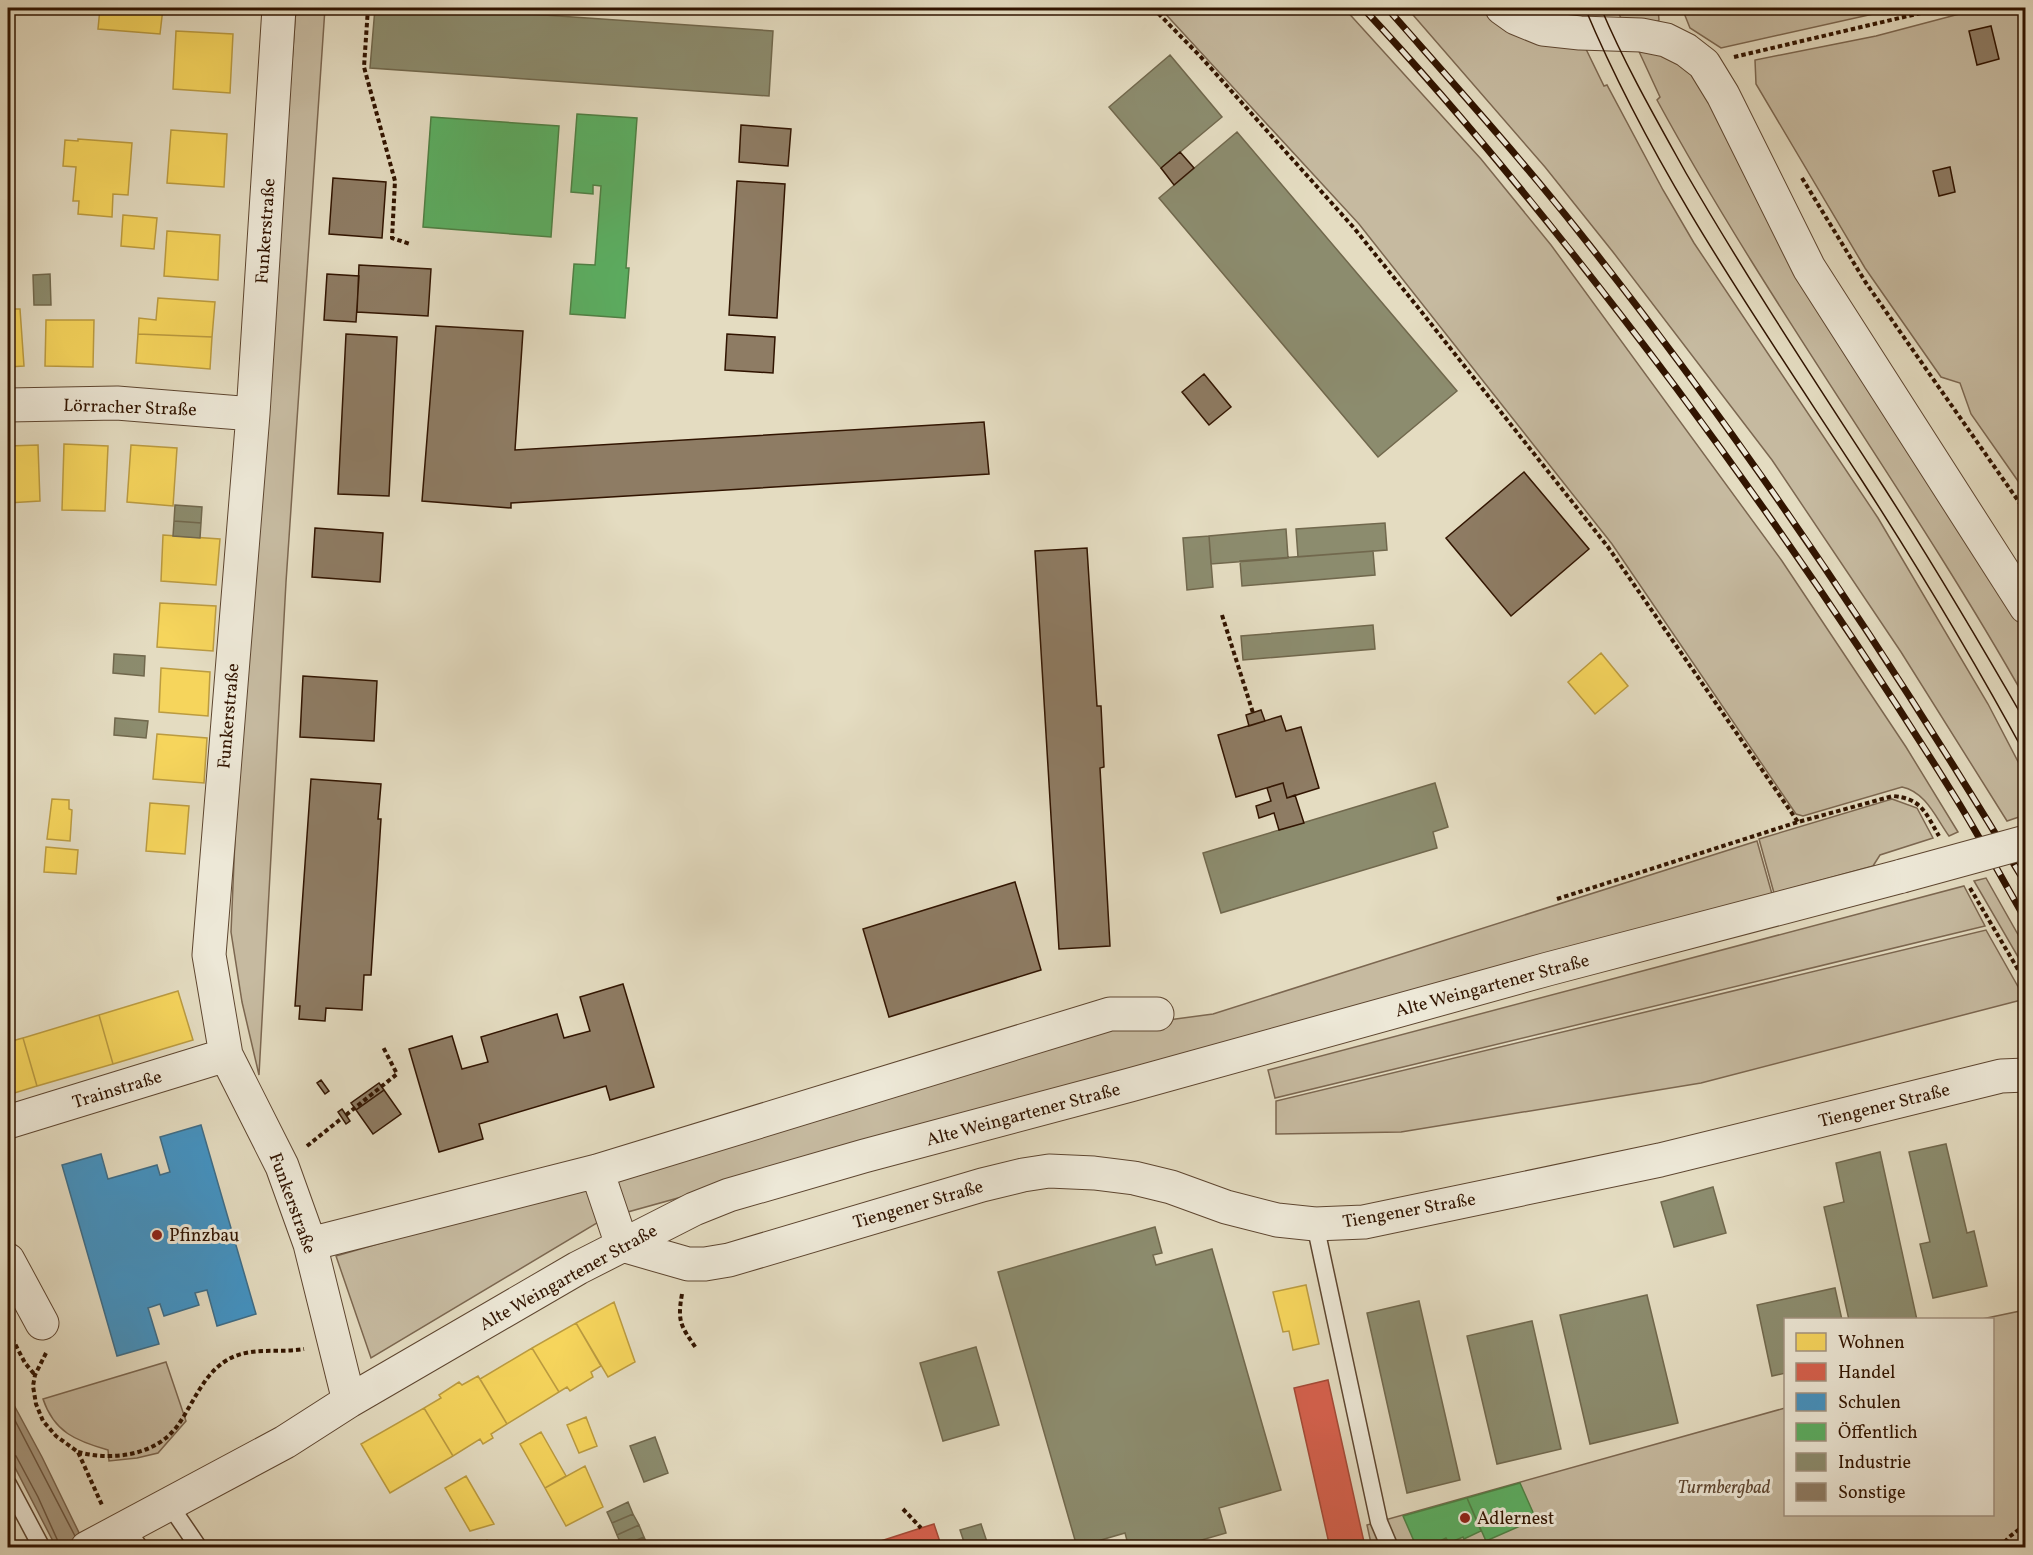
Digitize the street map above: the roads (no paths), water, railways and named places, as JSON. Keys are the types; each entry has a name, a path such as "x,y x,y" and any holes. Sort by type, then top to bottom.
{"street":[{"name":"Funkerstraße","path":"279,8 253,414 209,955 226,1055 282,1166 310,1244 349,1401"},
{"path":"1502,8 1516,18 1543,29 1641,35 1666,40 1686,50 1719,60 1723,95 1809,268 2025,607"},
{"name":"Lörracher Straße","path":"8,405 117,404 253,414"},
{"name":"Alte Weingartener Straße","path":"88,1547 133,1537 169,1504 285,1442 349,1401 621,1245 694,1209 740,1192 1537,972 2025,842"},
{"path":"310,1244 597,1171 1110,1014 1157,1014"},
{"name":"Trainstraße","path":"8,1122 226,1055"},
{"name":"Tiengener Straße","path":"621,1245 688,1264 729,1260 982,1185 1049,1171 1134,1178 1171,1187 1226,1207 1277,1220 1315,1224 1364,1222 1660,1160 2001,1076 2025,1075"},
{"path":"597,1171 621,1245"},
{"path":"8,1260 42,1323"}],"lane":[{"path":"1315,1224 1379,1522 1390,1548"},
{"path":"8,1484 42,1548"},
{"path":"169,1504 199,1548"}],"water":[{"path":"8,1394 86,1547 56,1547 8,1454"}],"tram line":[{"path":"1585,8 1643,130 1676,189 1747,305 1924,579 2026,756"},
{"path":"1601,8 1641,92 1686,173 1776,321 1911,529 2026,723"}],"railway":[{"path":"1363,8 1405,53 1525,194 1714,439 1889,693 1964,812 2026,920"},
{"path":"1387,8 1556,203 1699,389 1868,633 2026,884"}],"place":[{"name":"Pfinzbau","path":"157,1235"},
{"name":"Adlernest","path":"1465,1518"}],"park label":[{"name":"Turmbergbad","path":"1724,1487"}]}
